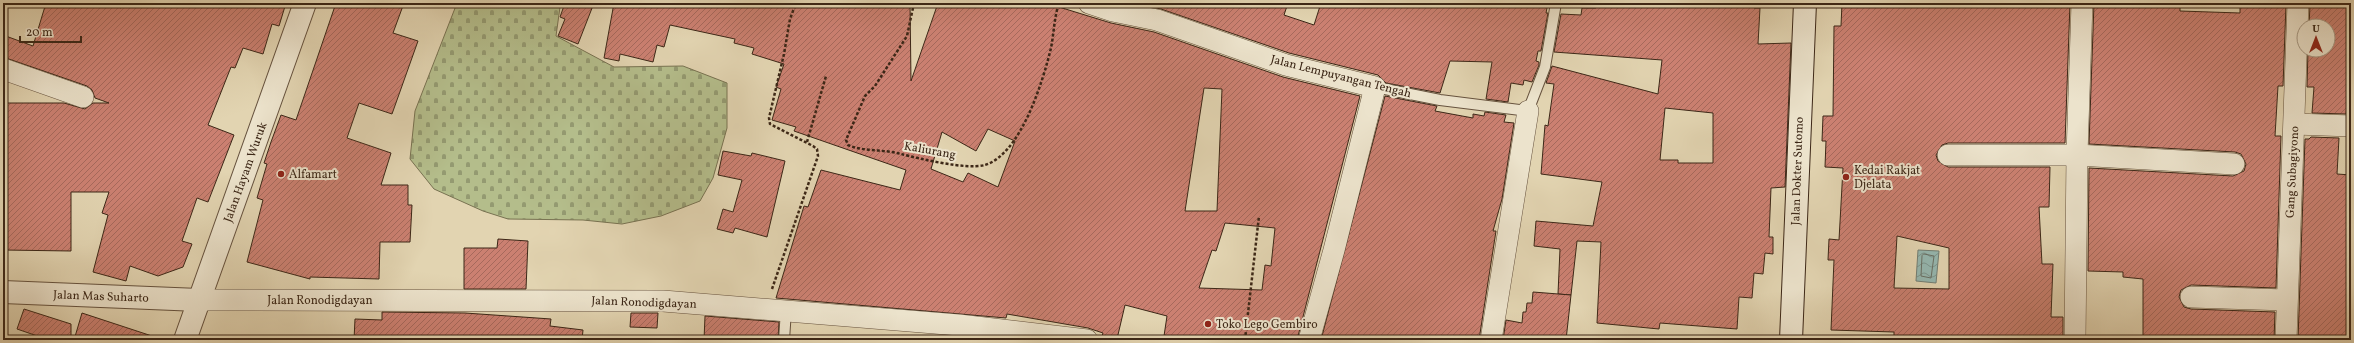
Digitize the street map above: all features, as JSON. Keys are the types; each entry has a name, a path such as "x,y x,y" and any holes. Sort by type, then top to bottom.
{"street":[{"name":"Jalan Hayam Wuruk","path":"185,340 305,3"},
{"name":"Jalan Dokter Sutomo","path":"1791,340 1805,3"},
{"path":"2075,340 2077,155 2082,3"},
{"name":"Gang Subagiyono","path":"2286,340 2286,300 2295,124 2298,3"},
{"name":"Jalan Lempuyangan Tengah","path":"1096,4 1157,20 1286,65 1375,87"},
{"path":"3,68 83,97"},
{"path":"1309,340 1375,87"},
{"path":"1491,340 1528,111"},
{"path":"2295,124 2351,126"},
{"path":"1948,155 2077,155 2234,164"},
{"name":"Jalan Mas Suharto","path":"3,292 199,300"},
{"path":"2191,297 2286,300"},
{"name":"Jalan Ronodigdayan","path":"199,300 663,301 766,308 959,325 1087,340"}],"lane":[{"path":"1528,111 1545,67 1556,3"},
{"name":"Jalan Lempuyangan Tengah","path":"1375,87 1440,100 1528,111"},
{"path":"784,340 786,310"}],"path":[{"path":"766,308 818,156 818,149 770,124 769,118 784,54 790,19 796,3"},
{"name":"Kaliurang","path":"914,3 907,36 875,86 865,96 846,140 848,145 941,163 984,165 998,159 1012,145 1024,126 1051,47 1053,23 1059,3"},
{"path":"807,142 826,76"},
{"path":"1245,340 1259,216"}],"green space":[{"path":"457,3 563,3 560,7 556,36 614,67 683,66 727,83 727,128 713,178 700,201 661,216 622,224 583,220 508,219 483,211 434,189 410,159 415,111"}],"water":[{"path":"1918,250 1939,251 1936,283 1916,281"}],"building":[{"path":"46,3 108,3 121,8 123,3 286,3 279,26 272,24 263,54 243,48 235,68 231,67 208,125 234,135 208,202 197,198 182,241 192,244 183,267 158,276 130,266 126,281 93,272 108,215 102,213 109,192 71,192 71,251 3,250 4,103 64,103 85,109 93,103 109,103 95,98 92,90 87,86 3,57 3,35 33,46"},
{"path":"336,3 404,3 393,33 418,41 392,114 359,103 347,138 391,153 381,185 408,185 408,205 412,205 410,242 380,242 379,279 310,277 310,279 247,262 263,200 257,198 267,164 264,163 271,142 281,115 296,120"},
{"path":"565,3 594,3 578,44 558,36 565,19 560,17"},
{"path":"614,3 910,3 911,81 938,3 1046,3 1111,23 1154,32 1283,77 1360,96 1297,340 1193,340 1164,336 1167,316 1125,305 1117,339 1102,336 1103,333 1088,328 1007,314 1006,318 776,298 804,206 808,207 821,170 900,190 906,170 794,131 796,127 772,120 781,89 776,87 784,64 752,54 754,48 734,43 735,39 670,25 664,47 657,45 653,62 620,54 619,61 604,58","holes":["1204,88 1222,89 1217,211 1185,211","988,129 1015,141 998,187 968,173 963,182 931,169 942,132 976,151","1225,223 1275,228 1271,266 1265,265 1262,290 1199,288 1212,250 1216,251"]},
{"path":"1134,3 1288,3 1284,15 1314,25 1321,3 1503,3 1517,6 1518,3 1548,3 1546,13 1548,13 1541,51 1538,51 1536,61 1539,62 1539,65 1532,82 1524,80 1523,85 1511,83 1508,102 1486,99 1492,62 1450,61 1440,93 1386,83 1378,75 1289,53 1161,9"},
{"path":"1596,3 1754,3 1754,8 1760,8 1758,44 1791,43 1785,187 1771,188 1769,237 1773,237 1773,254 1765,253 1763,274 1754,273 1752,298 1739,297 1737,329 1660,323 1659,329 1597,323 1601,242 1577,241 1571,295 1558,294 1560,249 1534,246 1536,221 1593,226 1602,182 1541,174 1545,125 1548,126 1554,84 1546,83 1552,66 1658,94 1662,60 1554,52 1561,14 1581,15 1582,8 1596,8","holes":["1665,108 1713,113 1713,163 1678,163 1678,160 1660,160"]},
{"path":"1842,3 2070,3 2065,143 1948,143 1942,145 1936,155 1938,161 1948,167 2050,167 2049,207 2039,207 2042,264 2053,264 2051,317 2063,317 2063,340 1894,340 1894,332 1831,330 1834,260 1828,260 1829,239 1839,240 1843,168 1825,167 1826,141 1822,141 1823,116 1833,116 1834,26 1841,26","holes":["1897,236 1949,248 1949,289 1894,288"]},
{"path":"2094,3 2180,3 2180,11 2240,13 2240,3 2286,4 2283,86 2278,86 2275,136 2281,136 2276,288 2191,285 2181,290 2179,297 2184,307 2191,309 2275,312 2274,340 2169,340 2169,338 2143,337 2143,279 2123,277 2123,272 2088,271 2089,168 2233,176 2244,171 2246,164 2241,154 2235,152 2089,144"},
{"path":"2310,5 2351,7 2351,69 2346,114 2312,113 2314,87 2307,87 2308,58 2336,58 2336,18 2309,18"},
{"path":"1385,96 1437,106 1435,111 1473,118 1473,114 1484,116 1485,112 1506,115 1504,122 1514,123 1502,199 1493,231 1496,231 1479,340 1321,340"},
{"path":"2311,137 2339,138 2337,174 2351,175 2351,340 2298,340 2305,139 2309,139"},
{"path":"723,151 751,156 752,153 785,161 767,237 735,228 733,233 717,229 723,209 733,212 742,180 718,175"},
{"path":"498,239 528,241 526,289 464,289 464,248 497,248"},
{"path":"1533,292 1571,295 1566,340 1503,340 1506,320 1522,323 1523,312 1526,312 1527,303 1532,303"},
{"path":"24,309 71,324 71,340 49,340 17,329"},
{"path":"382,312 465,313 551,319 550,326 583,330 582,340 354,340 355,319 382,320"},
{"path":"82,313 155,337 154,340 74,340"},
{"path":"631,313 658,313 657,328 630,327"},
{"path":"705,316 779,322 778,340 704,340"}],"place":[{"name":"Alfamart","path":"281,174"},
{"name":"Kedai Rakjat Djelata","path":"1846,177"},
{"name":"Toko Lego Gembiro","path":"1208,324"}]}
